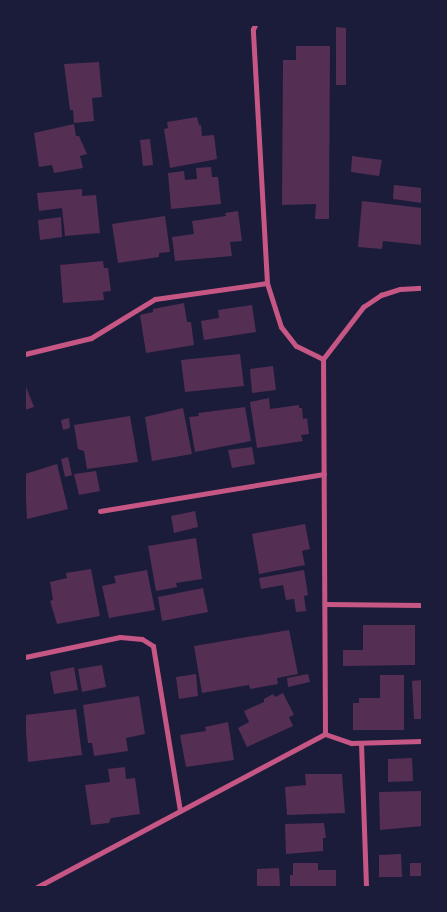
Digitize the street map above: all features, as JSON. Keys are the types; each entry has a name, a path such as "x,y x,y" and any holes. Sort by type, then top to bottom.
{"street":[{"path":"255,25 267,283 281,327 296,346 324,359"},
{"path":"25,354 91,338 155,299 267,283"},
{"path":"325,734 324,359 363,306 380,295 393,291 422,288"},
{"path":"100,510 324,474"},
{"path":"324,604 422,605"},
{"path":"25,657 120,637 142,639 153,646 180,811"},
{"path":"37,887 325,734 351,743 422,741"},
{"path":"360,743 366,887"}],"building":[{"path":"336,27 346,28 346,85 336,85"},
{"path":"296,46 330,46 329,219 315,219 316,204 282,205 283,60 296,60"},
{"path":"99,62 102,97 92,98 94,121 74,123 73,110 70,110 64,64"},
{"path":"197,117 199,125 201,125 202,136 214,135 217,159 170,168 164,129 168,128 167,122"},
{"path":"74,124 76,136 79,136 87,154 80,156 83,168 54,173 52,165 39,167 34,133"},
{"path":"150,139 153,165 143,166 140,140"},
{"path":"352,156 382,160 379,176 351,172"},
{"path":"211,167 212,177 218,177 221,204 171,209 168,173 184,171 185,180 197,179 196,168"},
{"path":"394,185 422,188 422,203 393,199"},
{"path":"82,189 82,196 96,195 100,233 65,236 62,208 39,211 37,193"},
{"path":"362,201 422,208 422,245 383,241 382,249 358,247"},
{"path":"238,211 242,241 230,242 232,256 175,261 172,237 194,234 192,221 226,216 225,213"},
{"path":"165,216 170,252 159,253 159,257 118,263 112,224"},
{"path":"61,217 62,237 40,240 38,220"},
{"path":"103,261 104,268 108,268 111,291 103,292 104,300 63,303 60,265"},
{"path":"184,303 187,322 191,322 194,345 146,353 140,315 153,312 153,309"},
{"path":"252,305 256,332 204,340 201,321 219,318 218,310"},
{"path":"240,354 244,386 185,392 181,360"},
{"path":"273,366 276,390 252,393 250,369"},
{"path":"25,384 34,407 25,410"},
{"path":"269,398 270,409 299,405 299,408 302,408 303,419 307,418 309,434 301,435 303,441 257,448 250,402"},
{"path":"245,407 251,441 195,452 189,417 199,416 198,413"},
{"path":"183,408 192,454 152,461 145,417"},
{"path":"130,416 138,462 87,469 84,451 78,449 74,425"},
{"path":"69,418 70,428 63,430 61,420"},
{"path":"252,447 255,464 232,468 228,450"},
{"path":"68,457 72,475 65,477 61,459"},
{"path":"57,464 68,509 27,519 25,474"},
{"path":"96,471 100,491 79,495 74,474"},
{"path":"195,511 198,527 174,533 171,516"},
{"path":"305,524 310,549 302,551 305,565 259,574 252,534"},
{"path":"196,538 202,579 176,583 177,587 156,591 148,546"},
{"path":"91,569 100,616 57,624 50,601 53,600 50,582 67,578 66,573"},
{"path":"147,570 155,610 109,618 102,586 116,583 114,576"},
{"path":"304,570 308,595 304,596 306,611 296,612 294,599 286,600 283,585 261,589 259,578"},
{"path":"203,588 208,612 162,621 158,597"},
{"path":"363,625 415,625 415,665 343,666 343,650 363,650"},
{"path":"289,630 298,674 277,678 278,684 250,689 249,685 202,693 194,646"},
{"path":"102,665 106,687 82,692 78,669"},
{"path":"74,667 78,690 54,694 50,672"},
{"path":"196,674 198,696 179,699 176,677"},
{"path":"308,674 310,682 288,687 287,678"},
{"path":"380,675 404,675 404,730 353,730 353,703 359,703 359,698 380,698"},
{"path":"422,680 422,719 414,719 412,681"},
{"path":"283,693 294,715 289,717 293,726 247,747 238,728 249,722 244,711 264,702 264,699 273,694 275,697"},
{"path":"139,696 145,734 126,738 128,751 94,756 92,743 88,743 83,705"},
{"path":"76,709 82,755 28,762 25,715"},
{"path":"228,722 234,760 186,767 180,735 206,731 205,727"},
{"path":"412,758 413,781 388,782 388,759"},
{"path":"125,767 126,779 135,778 140,814 111,818 109,823 91,825 85,785 110,782 108,769"},
{"path":"305,774 342,774 345,813 287,815 285,787 306,785"},
{"path":"422,791 422,826 380,830 379,792"},
{"path":"324,823 326,838 323,838 323,851 286,854 285,824"},
{"path":"401,854 402,877 379,877 379,855"},
{"path":"293,863 318,863 318,870 336,870 336,887 290,887"},
{"path":"410,863 422,863 422,876 410,876"},
{"path":"279,868 280,887 257,887 257,869"}]}
